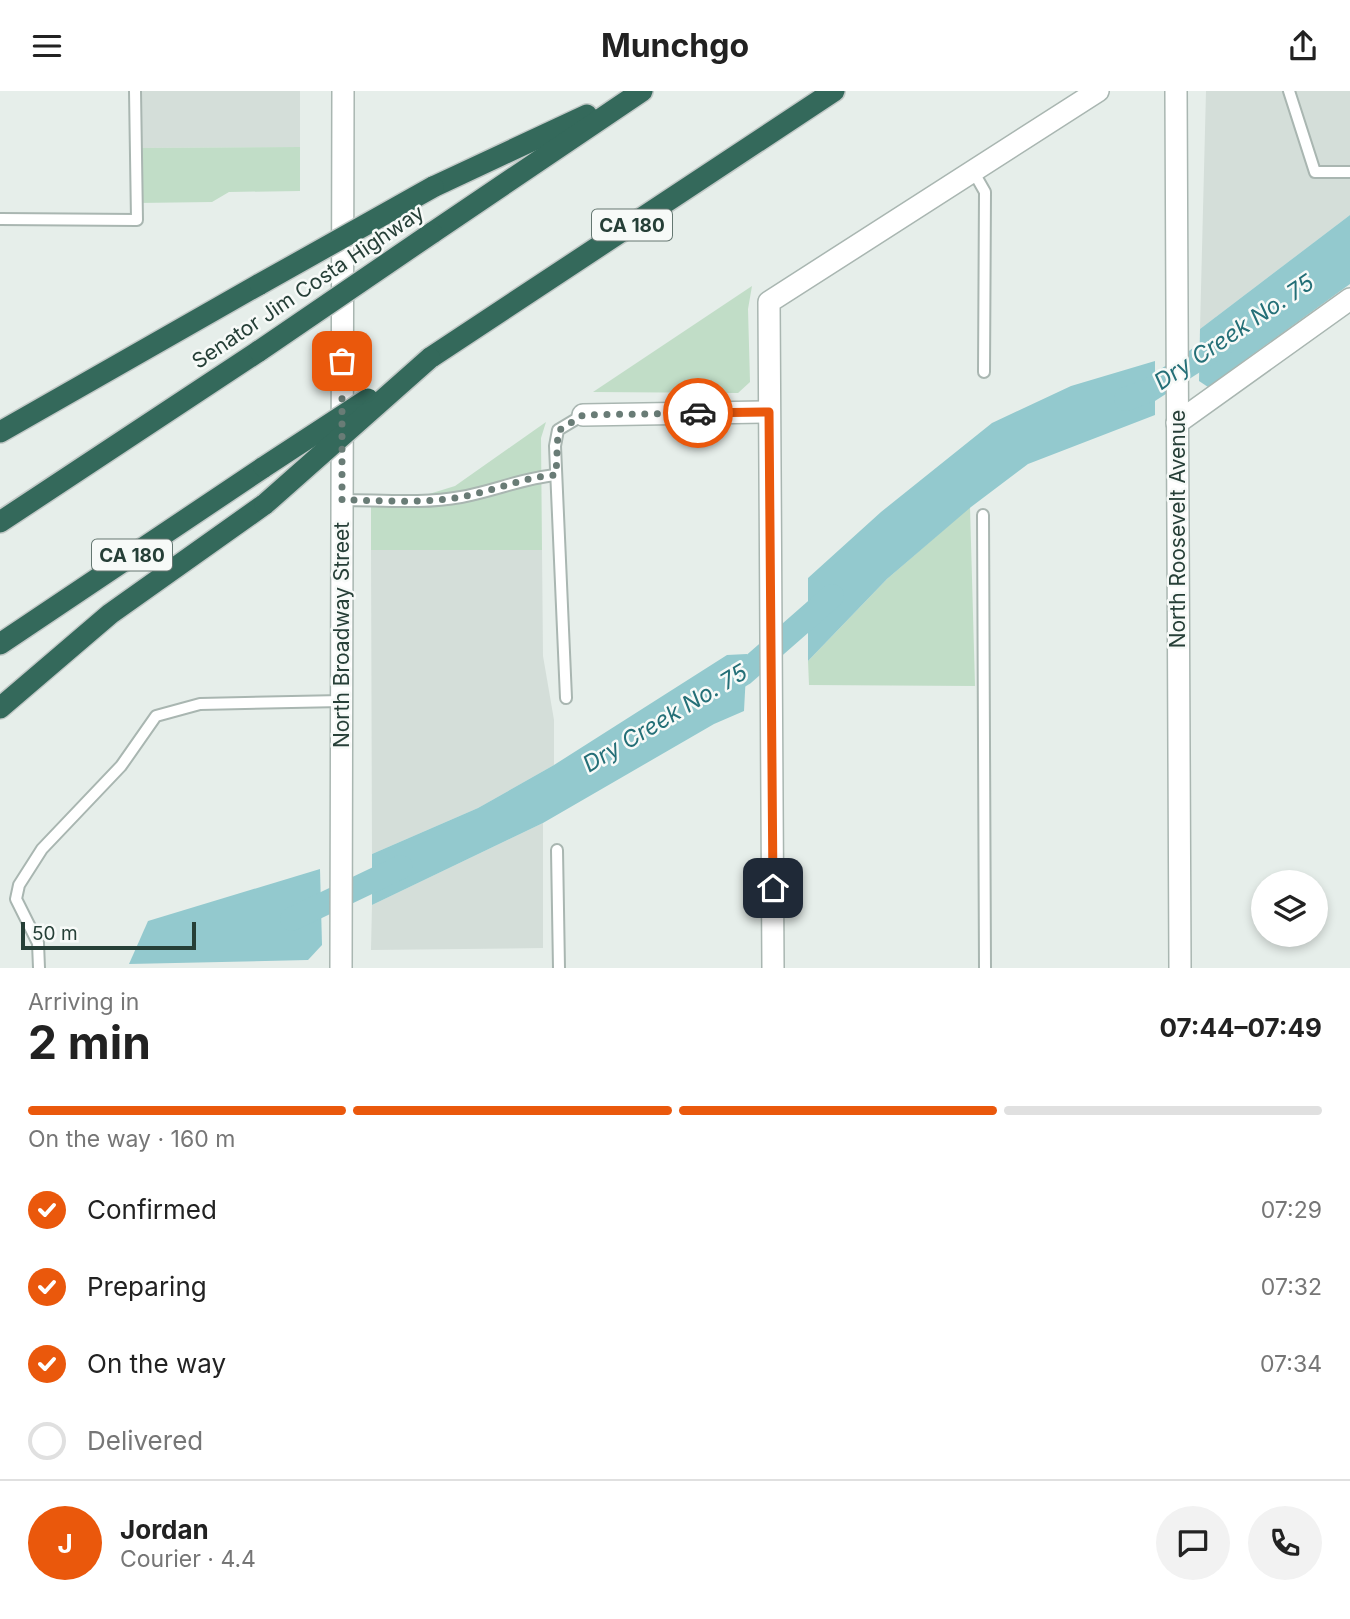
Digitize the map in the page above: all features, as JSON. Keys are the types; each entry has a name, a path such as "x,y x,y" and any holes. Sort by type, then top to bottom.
{"highway":[{"path":"0,432 433,187 641,91"},
{"name":"Senator Jim Costa Highway","path":"0,522 259,351 641,91"},
{"name":"CA 180","path":"0,644 834,91"},
{"path":"0,708 110,614 265,504 430,358"}],"street":[{"name":"North Broadway Street","path":"341,968 343,91"},
{"path":"773,968 768,302 1098,91"},
{"name":"North Roosevelt Avenue","path":"1175,91 1180,968"},
{"path":"1178,423 1350,299"},
{"path":"583,415 769,412"}],"lane":[{"path":"0,219 138,220 135,91"},
{"path":"1289,91 1315,173 1350,172"},
{"path":"973,171 985,192 984,372"},
{"path":"566,698 556,475 558,431 583,415"},
{"path":"342,500 436,500 463,497 533,477 556,475"},
{"path":"983,515 985,968"},
{"path":"39,968 38,943 16,899 19,885 42,849 121,766 156,716 200,704 342,701"},
{"path":"557,850 559,968"}],"shaded area":[{"path":"137,91 300,91 300,147 137,148"},
{"path":"1206,91 1350,91 1350,215 1200,329"},
{"path":"371,550 542,550 543,656 554,720 554,765 478,808 372,854"},
{"path":"543,823 543,948 371,950 372,905"}],"green space":[{"path":"300,147 300,191 229,192 212,202 137,203 137,148"},
{"path":"752,286 748,309 750,382 738,393 593,392"},
{"path":"546,422 541,438 542,550 371,550 371,495 429,494 455,486"},
{"path":"970,507 975,686 809,685 808,661 887,579"}],"water":[{"path":"1350,215 1350,284 1208,387 1199,381 1200,329"},
{"path":"1155,361 1155,415 1028,464 971,507 887,579 808,661 808,578 881,512 992,423 1071,386"},
{"path":"747,654 744,711 714,724 543,823 372,905 372,854 478,808 554,765 727,655"},
{"path":"320,869 322,945 308,960 129,964 148,921"}],"waterway":[{"name":"Dry Creek No. 75","path":"1126,399 1150,390 1228,340"},
{"name":"Dry Creek No. 75","path":"719,688 743,674 832,596"},
{"name":"Dry Creek No. 75","path":"292,919 401,867"}],"way so far":[{"path":"342,361 342,500 436,500 463,497 533,477 556,475 555,446 558,431 583,415 698,413"}],"route":[{"path":"698,413 769,412 773,888"}]}
